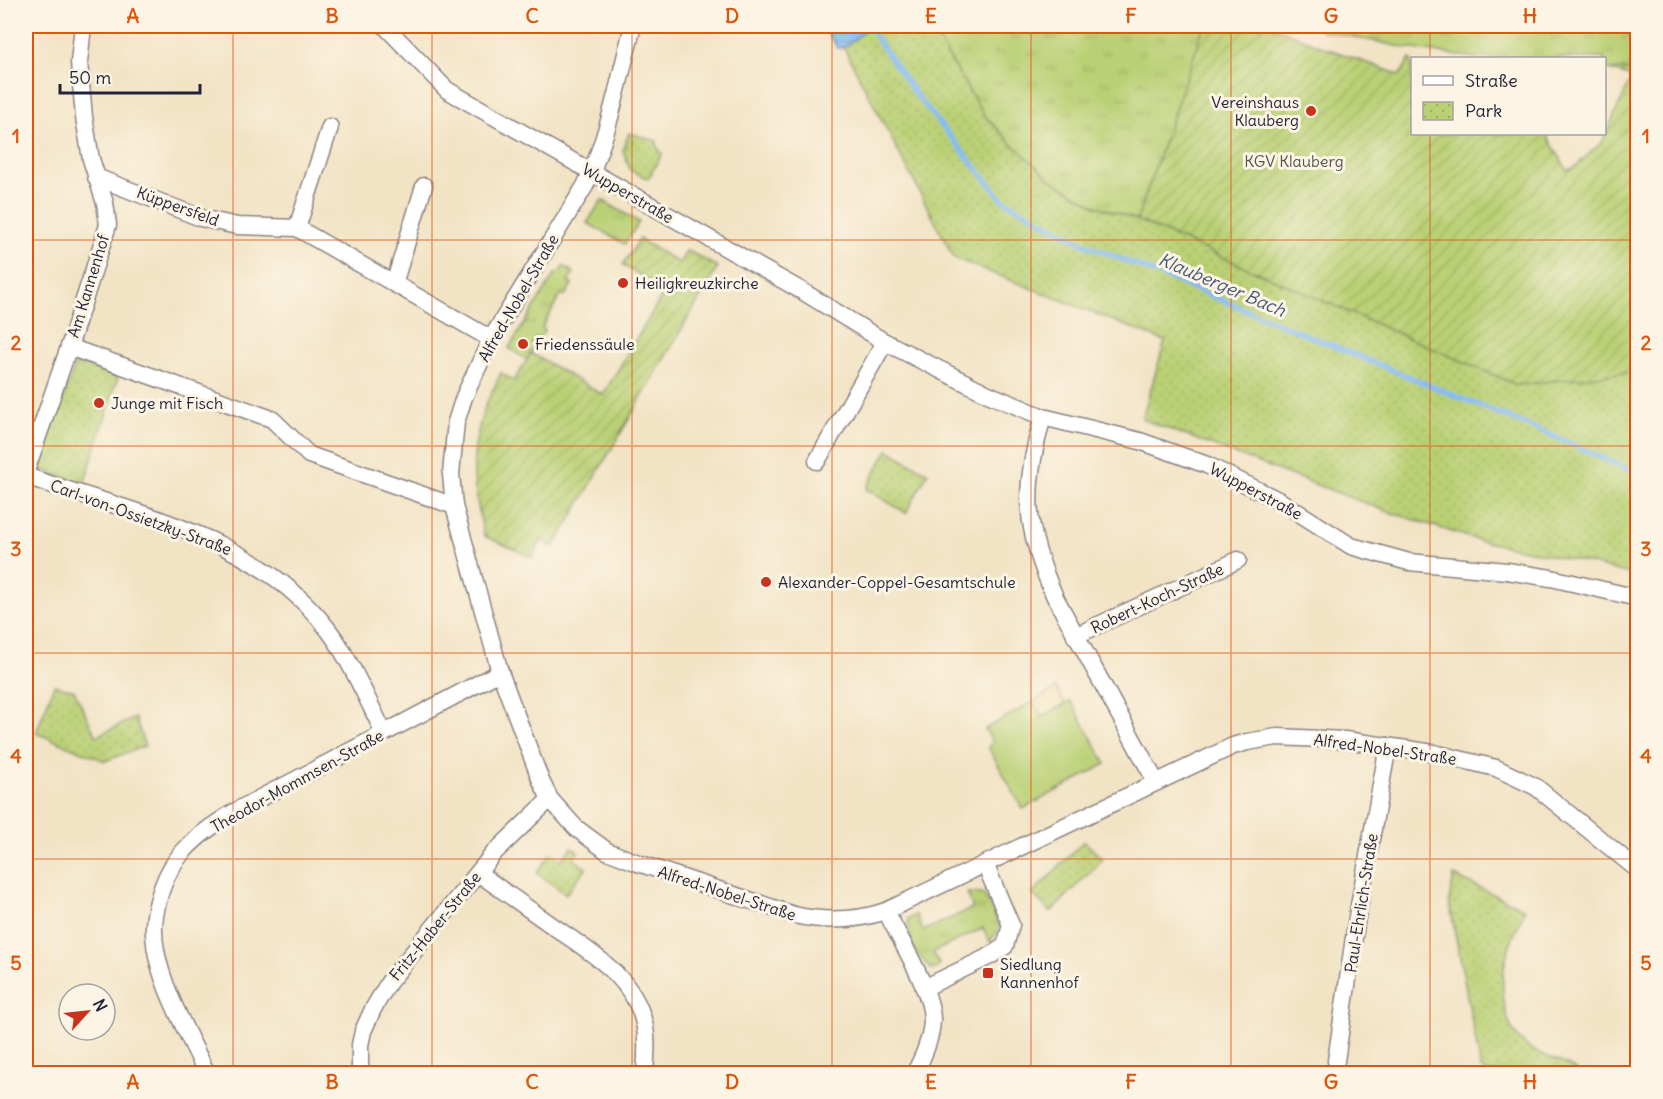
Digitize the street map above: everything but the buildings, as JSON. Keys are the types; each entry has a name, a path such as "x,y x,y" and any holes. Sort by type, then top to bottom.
{"street":[{"name":"Am Kannenhof","path":"26,471 108,225 105,203 96,177 84,117 79,62 83,26"},
{"name":"Wupperstraße","path":"385,26 447,90 802,291 885,342 988,394 1043,417 1140,441 1207,465 1280,501 1352,546 1409,562 1540,576 1638,597"},
{"name":"Alfred-Nobel-Straße","path":"633,26 610,114 591,173 491,339 464,397 458,415 451,458 454,506 500,672 526,745 550,799 576,828 607,851 671,875 808,918 862,918 886,911 1233,746 1263,739 1294,737 1345,740 1434,753 1496,768 1536,787 1638,870"},
{"path":"297,228 330,127"},
{"name":"Küppersfeld","path":"96,177 201,218 237,226 297,228 491,339"},
{"path":"394,284 424,186"},
{"path":"817,462 885,342"},
{"path":"69,347 272,419 309,455 454,506"},
{"name":"Robert-Koch-Straße","path":"1043,417 1031,467 1029,519 1043,570 1075,636 1156,782"},
{"name":"Carl-von-Ossietzky-Straße","path":"26,476 204,537 239,553 271,573 308,608 334,638 384,732"},
{"name":"Robert-Koch-Straße","path":"1075,636 1238,560"},
{"name":"Theodor-Mommsen-Straße","path":"207,1074 168,990 155,942 156,909 168,874 186,849 216,825 253,803 500,672"},
{"name":"Paul-Ehrlich-Straße","path":"1336,1060 1357,917 1388,746"},
{"name":"Fritz-Haber-Straße","path":"360,1074 360,1045 363,1031 378,999 419,944 478,873 511,835 550,799"},
{"path":"924,988 990,956 1005,946 1011,925 984,864"},
{"path":"478,873 600,960 622,980 633,996 644,1023 645,1074"},
{"path":"886,911 924,988 932,1020 922,1061 914,1074"}],"green space":[{"path":"823,26 930,26 983,114 1051,180 1094,205 1137,220 1517,385 1631,372 1637,374 1637,576 1588,563 1481,541 1386,511 1142,419 1165,341 954,258 844,48 838,48"},
{"path":"930,26 1204,26 1137,220 1094,205 1051,180 1011,143 983,114"},
{"name":"KGV Klauberg","path":"1204,26 1272,26 1400,75 1410,59 1411,135 1547,135 1567,170 1575,167 1602,142 1632,77 1609,70 1637,70 1637,374 1631,372 1517,385 1137,220"},
{"path":"1312,26 1637,26 1637,70 1606,70 1606,57 1468,57 1407,48 1324,31"},
{"path":"629,133 657,141 657,147 662,154 648,179 630,170 623,150"},
{"path":"602,200 639,222 625,244 587,223"},
{"path":"639,239 679,263 687,250 718,267 554,547 542,540 532,557 484,536 476,496 474,467 477,437 485,406 501,373 514,381 531,353 603,395 665,291 623,265"},
{"path":"563,266 574,273 568,282 572,284 565,296 561,294 542,328 545,330 539,339 536,338 532,343 536,345 527,360 509,348 555,274 560,272"},
{"path":"76,363 118,377 84,484 38,468"},
{"path":"888,450 928,473 906,513 866,489"},
{"path":"54,685 74,690 96,736 135,718 145,746 105,761 36,733"},
{"path":"1071,701 1106,764 1023,809 988,747 993,743 985,729 1033,702 1042,717"},
{"path":"1084,841 1103,859 1051,912 1032,894"},
{"path":"572,847 578,852 574,859 586,868 566,894 537,873 551,853 561,860"},
{"path":"1454,876 1525,909 1503,972 1503,995 1508,1018 1512,1029 1527,1046 1580,1073 1487,1073 1481,1069 1449,901"},
{"path":"967,893 984,894 1000,927 990,942 983,928 933,952 940,966 932,970 913,948 908,919 916,915 923,931 973,908"}],"sand":[{"path":"1056,688 1065,704 1042,717 1033,702"}],"water":[{"path":"823,26 871,26 844,47 838,48"}],"waterway":[{"name":"Klauberger Bach","path":"868,26 916,95 1003,200 1082,243 1546,433 1638,474"}],"place":[{"name":"Vereinshaus Klauberg","path":"1311,111"},
{"name":"Heiligkreuzkirche","path":"623,283"},
{"name":"Friedenssäule","path":"523,344"},
{"name":"Junge mit Fisch","path":"99,403"},
{"name":"Alexander-Coppel-Gesamtschule","path":"766,582"},
{"name":"Siedlung Kannenhof","path":"988,973"}]}
